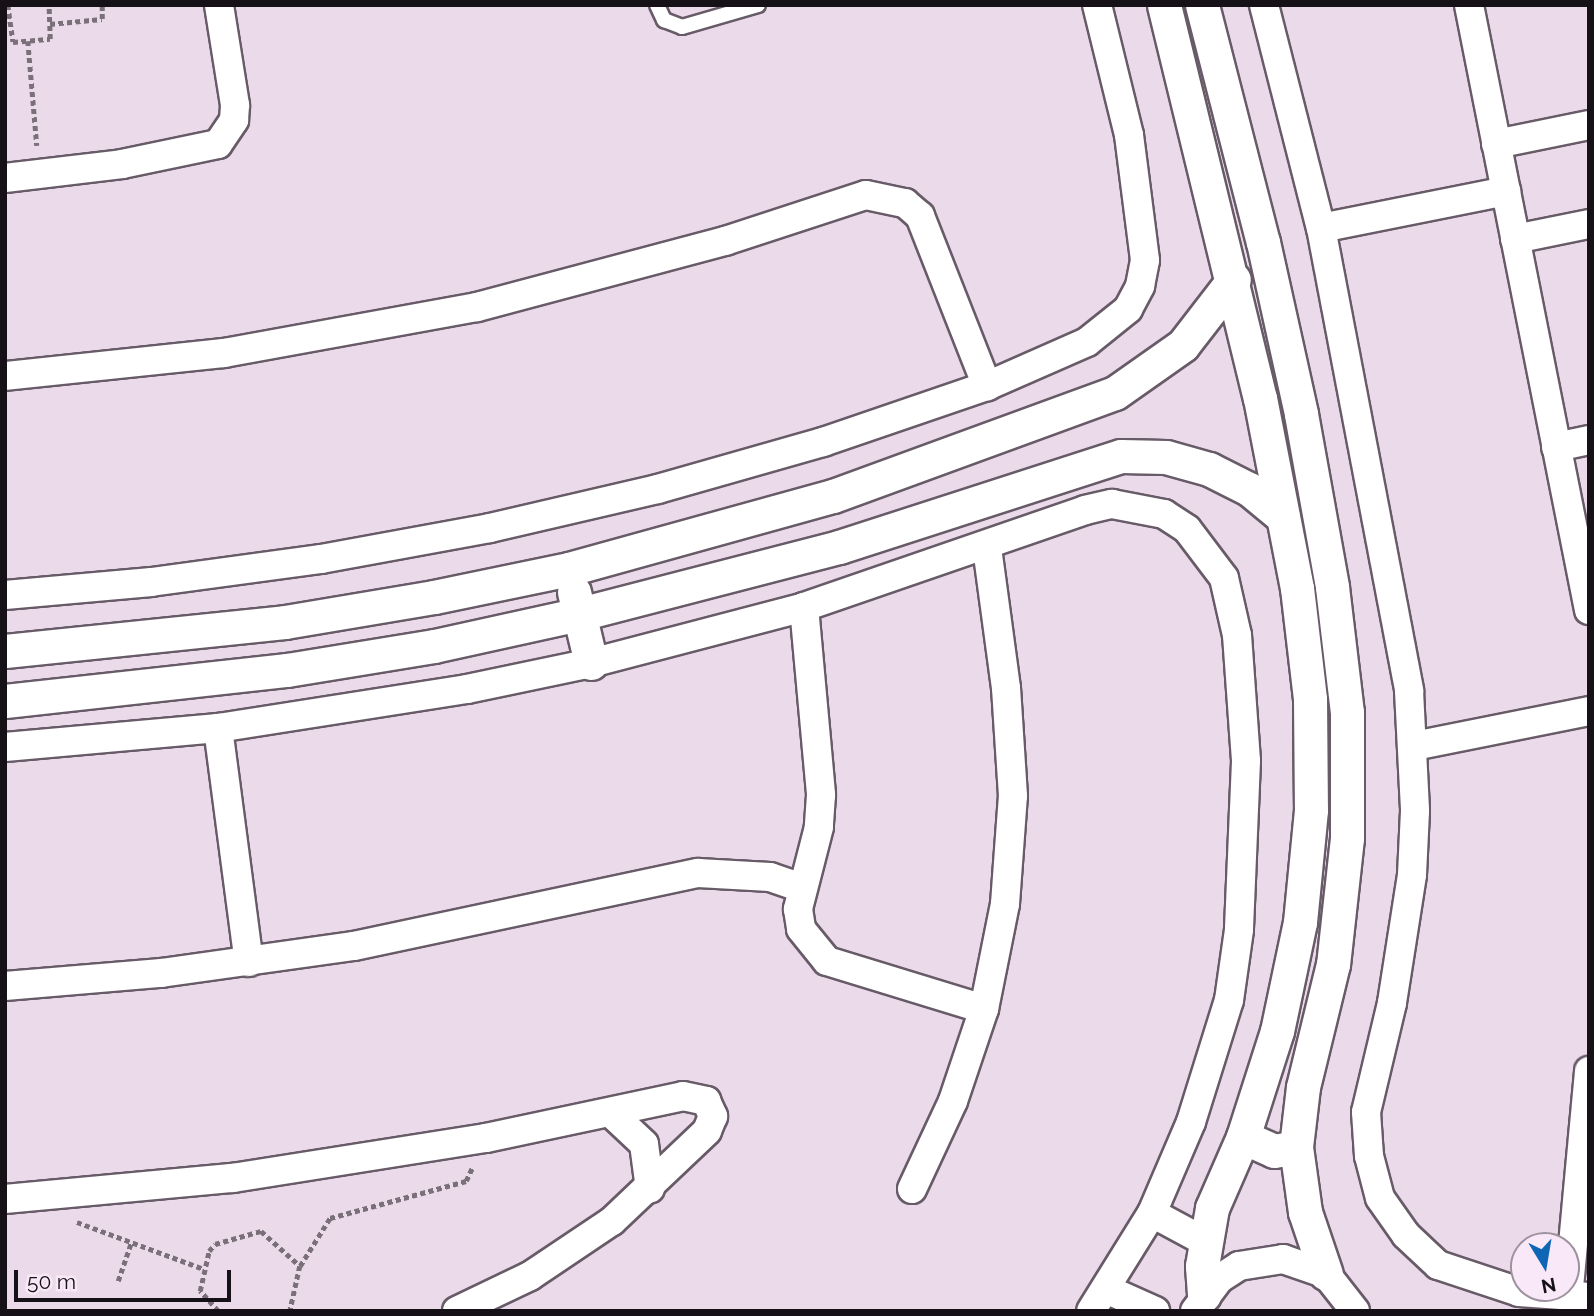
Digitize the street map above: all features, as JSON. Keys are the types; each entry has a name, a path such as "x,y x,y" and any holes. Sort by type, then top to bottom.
{"street":[{"path":"5,177 204,150 218,144 234,120 235,105 219,5"},
{"path":"5,595 150,582 308,561 491,528 773,456 987,386 1109,329 1128,309 1140,286 1145,260 1133,160 1097,5"},
{"path":"1164,5 1234,279 1297,588 1310,699 1311,810 1300,922 1277,1031 1243,1137 1212,1208 1204,1241 1200,1303"},
{"path":"1202,5 1263,242 1301,414 1332,587 1348,712 1347,838 1334,951 1303,1087 1296,1147 1305,1212 1326,1275"},
{"path":"1264,5 1321,228 1402,637 1414,746 1415,811 1404,939 1366,1112 1368,1156 1380,1198 1406,1235 1438,1265 1478,1282 1510,1287"},
{"path":"1469,5 1589,610"},
{"path":"1496,144 1589,125"},
{"path":"1321,228 1506,191"},
{"path":"5,376 224,353 477,307 688,252 866,195 887,196 920,216 987,386"},
{"path":"1515,239 1589,224"},
{"path":"5,651 285,622 569,569 833,496 1115,393 1183,345 1234,279"},
{"path":"1556,447 1589,440"},
{"path":"5,701 287,670 434,646 580,614 839,547 1121,456 1166,457 1209,468 1249,489 1283,517"},
{"path":"5,747 218,728 405,700 591,663 804,607 987,547 1085,510 1112,504 1139,506 1164,514 1187,529 1224,578 1237,635 1246,761 1239,930 1229,1000 1199,1097 1153,1213 1099,1300 1155,1311"},
{"path":"912,1189 953,1101 984,1009 1005,904 1013,796 1006,688 987,547"},
{"path":"569,569 591,663"},
{"path":"804,607 821,795 812,858 802,888 802,929 827,961 984,1009"},
{"path":"1414,746 1589,711"},
{"path":"218,728 249,962"},
{"path":"5,986 249,962 457,927 698,873 770,877 802,888"},
{"path":"1580,1254 1588,1083"},
{"path":"5,1199 233,1178 486,1138 691,1095 711,1108 707,1131 650,1189 572,1250 457,1311"},
{"path":"611,1113 624,1121 644,1144 650,1189"},
{"path":"1243,1137 1262,1149 1296,1147"},
{"path":"1153,1213 1204,1241"},
{"path":"1200,1303 1229,1272 1260,1260 1306,1264 1326,1275 1357,1308"}],"lane":[{"path":"657,5 664,20 682,27 758,5"}],"path":[{"path":"8,5 9,39 28,41 50,39 48,5"},
{"path":"50,24 99,20 104,16 102,5"},
{"path":"28,41 40,174"},
{"path":"290,1311 300,1266 330,1218 466,1181 486,1138"},
{"path":"67,1218 204,1269"},
{"path":"218,1311 201,1295 204,1269 215,1244 261,1231 300,1266"},
{"path":"118,1281 131,1243"}]}
